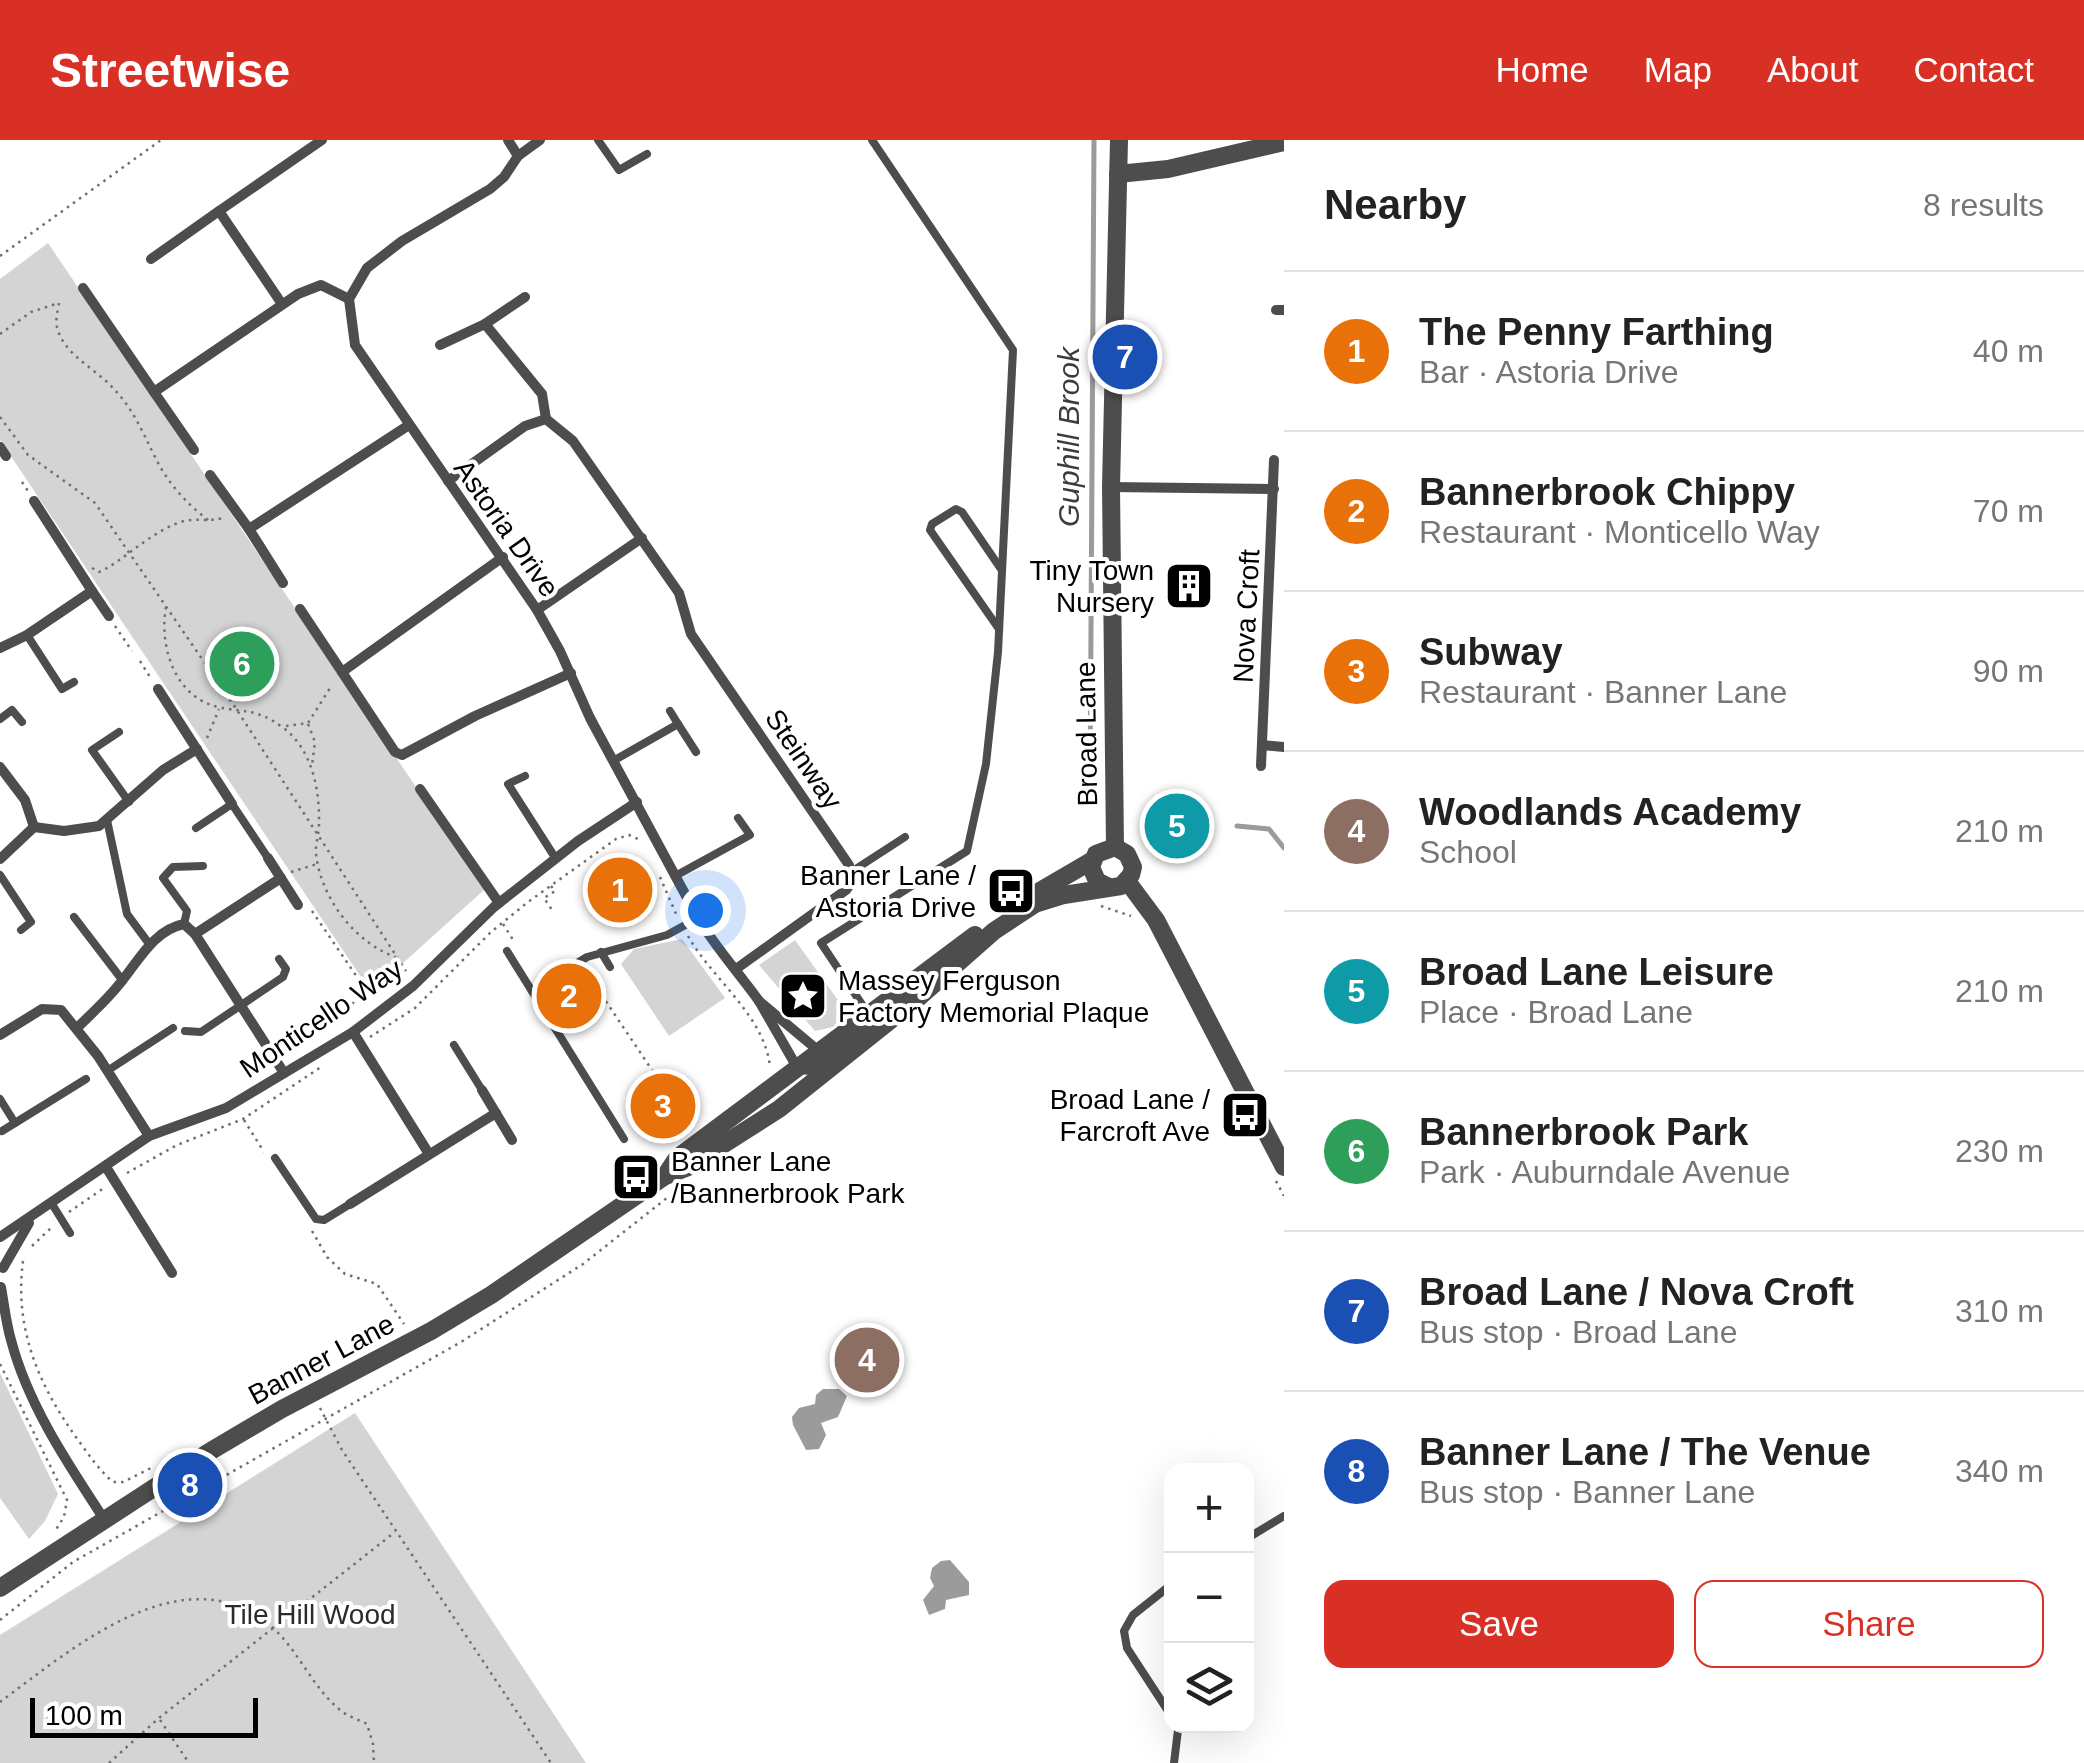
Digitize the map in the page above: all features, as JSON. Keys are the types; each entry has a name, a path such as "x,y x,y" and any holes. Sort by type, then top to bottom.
{"street":[{"path":"150,259 322,140"},
{"path":"508,140 518,156"},
{"path":"154,392 282,304 321,286 349,300 367,268 402,241 490,189 518,156 540,140"},
{"name":"Broad Lane","path":"1115,847 1111,488 1118,140"},
{"path":"1118,174 1186,166 1284,142"},
{"path":"220,211 282,304"},
{"path":"83,288 194,450"},
{"path":"440,345 485,324 525,296"},
{"name":"Astoria Drive","path":"349,300 355,345 537,610 698,918 716,948 759,1002 798,1069"},
{"path":"448,480 525,426 546,419 542,394 485,324"},
{"name":"Steinway","path":"546,419 573,441 642,538 679,593 691,634 852,872"},
{"path":"249,530 408,425"},
{"name":"Nova Croft","path":"1261,766 1274,460"},
{"path":"210,475 283,583"},
{"path":"1111,488 1274,489"},
{"path":"34,501 109,616"},
{"path":"537,610 642,538"},
{"path":"342,672 503,557"},
{"path":"0,648 27,635 92,590"},
{"path":"300,609 395,752 402,756 475,716 571,673"},
{"path":"158,689 232,804"},
{"path":"1262,745 1284,746"},
{"path":"0,858 34,827 82,830 100,826 163,770 197,749"},
{"path":"0,767 25,800 34,827"},
{"path":"420,790 499,903"},
{"name":"Monticello Way","path":"0,1237 149,1136 226,1108 352,1032 413,986 499,903 637,802"},
{"path":"1118,884 1132,867 1131,860 1122,849 1102,849 1093,860 1092,874 1097,881 1118,884 1156,920 1284,1167"},
{"path":"268,858 298,905"},
{"name":"Banner Lane","path":"0,1588 282,1409 414,1340 672,1182 688,1167 760,1122 825,1059 1036,890 1093,860"},
{"path":"736,969 846,890 852,872"},
{"path":"195,934 281,878"},
{"name":"Banner Lane","path":"874,1021 961,962 994,930 1035,904 1118,884"},
{"path":"76,1028 123,980 150,945 172,926 184,924 195,934 284,1073"},
{"name":"Astoria Drive","path":"759,1002 825,1059"},
{"path":"0,1036 42,1009 60,1010 107,1071 149,1136"},
{"path":"352,1032 428,1154"},
{"name":"Banner Lane","path":"672,1182 677,1158 798,1069 825,1059"},
{"path":"482,1090 512,1140"},
{"path":"350,1204 496,1113"},
{"path":"106,1166 172,1273"},
{"name":"Monticello Way","path":"1,1264 32,1218"},
{"path":"1,1264 0,1287 11,1342 36,1404 104,1520"},
{"path":"0,1325 11,1342"}],"lane":[{"path":"598,140 620,170 647,154"},
{"path":"872,140 1012,350 1000,628 986,764 967,851 821,943 874,1021"},
{"path":"1000,628 930,530 932,524 956,510 962,512 1002,570"},
{"path":"27,635 62,689"},
{"path":"50,696 74,682"},
{"path":"0,718 12,710 22,722"},
{"path":"670,711 696,752"},
{"path":"614,761 678,724"},
{"path":"82,759 120,732"},
{"path":"92,750 128,802"},
{"path":"525,776 508,784 556,858"},
{"path":"196,828 232,804 268,858"},
{"path":"677,875 752,838 738,818"},
{"path":"108,820 127,914 150,945"},
{"path":"852,872 905,837"},
{"path":"184,924 187,911 163,878 173,866 203,866"},
{"path":"0,875 32,922 21,930"},
{"path":"74,917 123,980"},
{"path":"532,991 600,952 667,935 698,918"},
{"path":"507,951 624,1139"},
{"path":"600,952 610,966"},
{"path":"186,1031 201,1032 283,977 286,969 279,959"},
{"path":"107,1071 173,1028"},
{"path":"454,1045 482,1090"},
{"path":"2,1132 86,1079"},
{"path":"0,1100 15,1123"},
{"path":"275,1158 316,1219 324,1220 350,1204"},
{"path":"52,1204 70,1233"},
{"path":"1254,1534 1284,1516"},
{"path":"1164,1590 1133,1615 1124,1632 1127,1648 1164,1704"},
{"path":"1174,1763 1178,1733"}],"path":[{"path":"0,256 161,140"},
{"path":"1,333 31,312 58,303 56,327 74,356 110,384 131,408 156,460 195,511 211,522"},
{"path":"0,417 28,455 96,502 406,970"},
{"path":"109,568 178,522 211,522 238,514"},
{"path":"166,606 163,630 172,669 194,694 219,707 254,710 298,741 311,770 320,809 315,851 326,889 361,940 399,959"},
{"path":"109,616 132,651"},
{"path":"140,661 158,689"},
{"path":"283,727 308,723 342,672"},
{"path":"197,749 212,730 219,707"},
{"path":"308,723 316,742 311,770"},
{"path":"360,1043 414,1008 502,923 616,840 629,835 647,846"},
{"path":"281,878 318,863"},
{"path":"654,864 677,916"},
{"path":"551,885 555,891 544,898 552,910"},
{"path":"298,905 306,902 357,978 352,1010"},
{"path":"1099,906 1139,921"},
{"path":"502,923 518,947"},
{"path":"691,942 751,1022 768,1052 770,1074"},
{"path":"579,962 682,1115 672,1151"},
{"path":"154,1467 122,1482 113,1482 62,1417 33,1360 21,1308 24,1256 61,1218 115,1181 177,1145 243,1119 330,1062"},
{"path":"243,1119 264,1152"},
{"path":"0,1620 74,1562 461,1342 582,1264 672,1182"},
{"path":"305,1218 327,1257 345,1274 377,1284 414,1340"},
{"path":"0,1364 68,1500 64,1517 55,1530 64,1546"},
{"path":"325,1417 342,1450 550,1763"},
{"path":"109,1763 159,1718 396,1531"},
{"path":"0,1702 86,1638 152,1606 205,1598 242,1606 273,1628 340,1710 368,1724 374,1763"},
{"path":"159,1718 189,1763"}],"green space":[{"path":"48,243 485,889 371,992 0,440 0,279"},
{"path":"682,939 725,998 669,1036 621,964 634,949"},
{"path":"795,940 840,1003 842,1016 833,1027 815,1031 759,965"},
{"path":"0,1373 58,1494 45,1521 29,1539 0,1498"},
{"name":"Tile Hill Wood","path":"355,1413 586,1763 0,1763 0,1635"}],"shaded area":[{"path":"823,1389 839,1389 847,1396 838,1417 821,1423 826,1435 819,1449 806,1450 792,1417 799,1408 815,1404 816,1395"},
{"path":"950,1560 969,1582 969,1595 946,1600 945,1609 929,1615 923,1600 934,1586 930,1578 932,1568"}],"waterway":[{"name":"Guphill Brook","path":"1090,793 1094,140"},
{"name":"Guphill Brook","path":"1237,826 1269,829 1284,848"}],"place":[{"name":"Broad Lane / Nova Croft","path":"1125,357"},
{"name":"Tiny Town Nursery","path":"1189,586"},
{"name":"Bannerbrook Park","path":"242,664"},
{"name":"Broad Lane Leisure","path":"1177,826"},
{"name":"The Penny Farthing","path":"620,890"},
{"name":"Banner Lane / Astoria Drive","path":"1011,891"},
{"name":"Bannerbrook Chippy","path":"569,996"},
{"name":"Massey Ferguson Factory Memorial Plaque","path":"803,996"},
{"name":"Subway","path":"663,1106"},
{"name":"Broad Lane / Farcroft Ave","path":"1245,1115"},
{"name":"Banner Lane /Bannerbrook Park","path":"636,1177"},
{"name":"Woodlands Academy","path":"867,1360"},
{"name":"Banner Lane / The Venue","path":"190,1485"}]}
